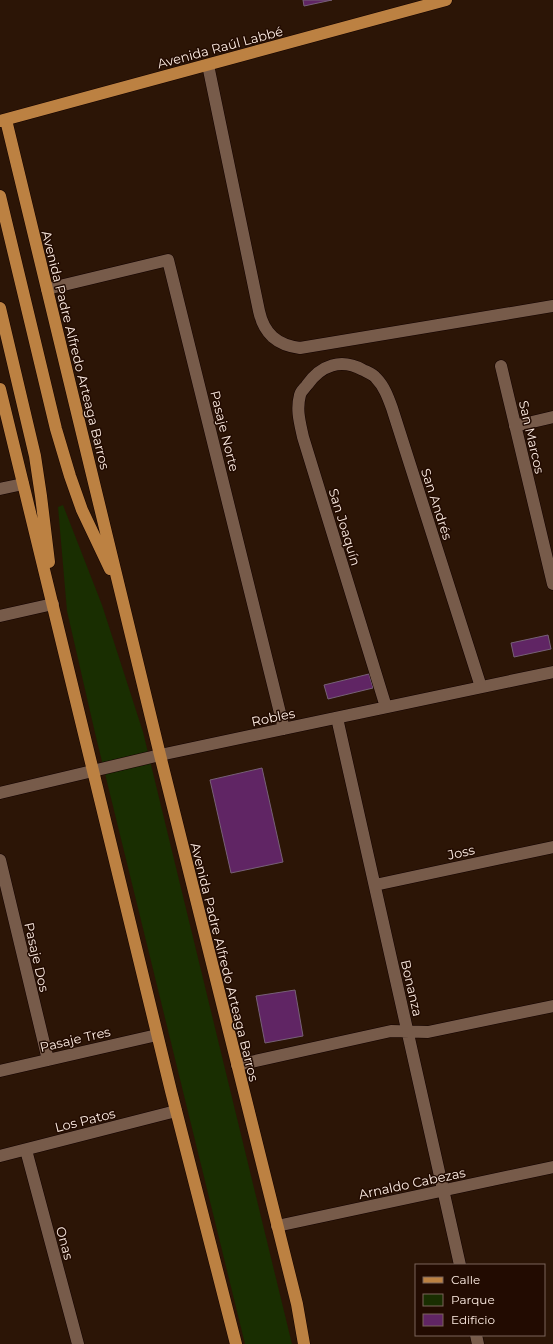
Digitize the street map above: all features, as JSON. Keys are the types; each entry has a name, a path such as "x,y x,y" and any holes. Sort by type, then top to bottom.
{"main road":[{"name":"Avenida Raúl Labbé","path":"3,121 446,0"},
{"name":"Avenida Padre Alfredo Arteaga Barros","path":"3,121 47,289 236,1065 297,1304 304,1344"},
{"name":"Avenida Padre Alfredo Arteaga Barros","path":"0,196 53,414 70,476 82,510 119,586"},
{"path":"0,308 35,456 46,533 53,604"},
{"path":"0,389 94,770 157,1035 236,1344"}],"street":[{"path":"208,65 261,321 272,337 281,343 300,348 553,306"},
{"name":"Pasaje Norte","path":"47,289 168,260 284,729"},
{"name":"San Andrés","path":"331,365 347,364 360,368 375,377 383,386 392,408 481,687"},
{"name":"San Joaquín","path":"331,365 312,378 301,394 298,414 303,437 386,707"},
{"name":"San Marcos","path":"501,366 515,426 547,537 553,584"},
{"path":"515,426 553,417"},
{"path":"0,489 23,484"},
{"path":"0,616 53,604"},
{"name":"Robles","path":"0,792 160,755 553,672"},
{"name":"Bonanza","path":"337,718 460,1264"},
{"name":"Joss","path":"375,885 553,847"},
{"name":"Pasaje Dos","path":"0,860 48,1060"},
{"path":"236,1065 391,1031 428,1032 553,1006"},
{"name":"Pasaje Tres","path":"0,1071 157,1035"},
{"name":"Los Patos","path":"0,1156 176,1111"},
{"name":"Onas","path":"26,1150 78,1344"},
{"name":"Arnaldo Cabezas","path":"277,1226 553,1167"}],"green space":[{"path":"63,505 102,605 143,732 292,1344 245,1344 95,733 67,611 58,507"}],"building":[{"path":"303,0 332,0 304,6"},
{"path":"548,635 551,649 514,657 511,643"},
{"path":"369,674 373,688 328,699 324,685"},
{"path":"262,768 283,862 231,873 210,780"},
{"path":"295,990 303,1036 265,1043 256,996"}]}
